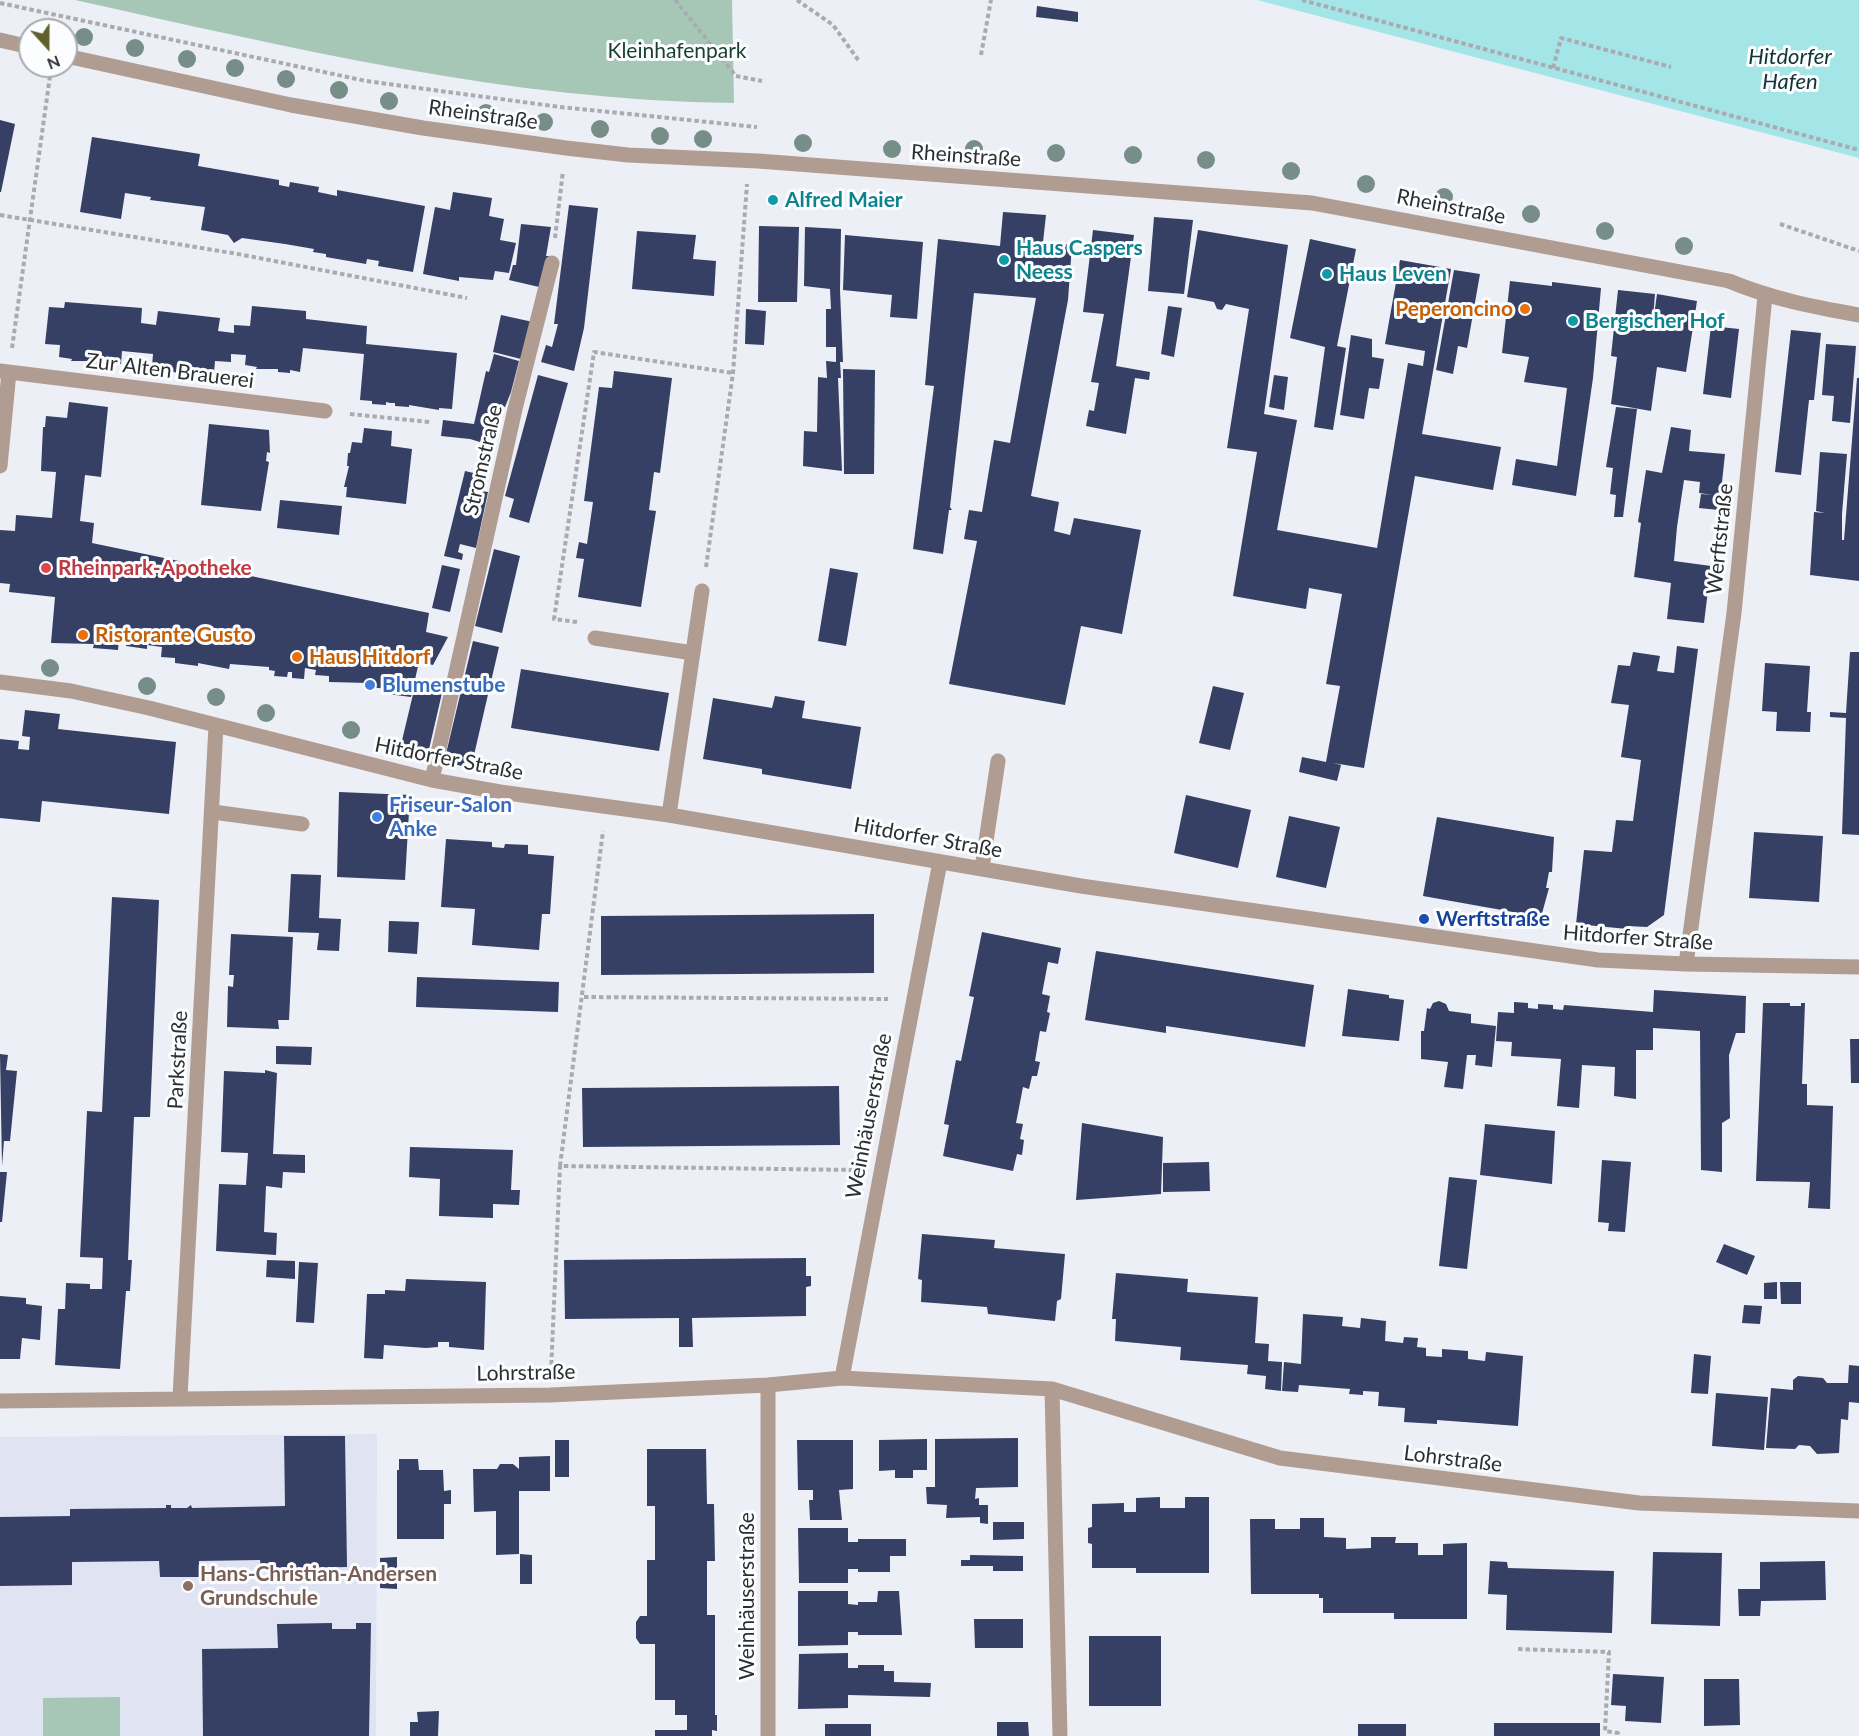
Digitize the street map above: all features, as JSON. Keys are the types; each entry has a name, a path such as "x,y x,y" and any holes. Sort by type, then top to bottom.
{"street":[{"path":"0,40 18,44"},
{"name":"Rheinstraße","path":"78,59 291,105 423,128 566,148 628,155 749,161 1312,203 1729,281 1765,296 1859,315"},
{"name":"Stromstraße","path":"432,780 513,421 552,263"},
{"name":"Werftstraße","path":"1686,964 1734,613 1765,296"},
{"path":"0,466 4,372"},
{"name":"Zur Alten Brauerei","path":"4,372 325,411"},
{"path":"669,815 702,591"},
{"path":"595,638 693,653"},
{"name":"Hitdorfer Straße","path":"0,682 71,691 432,780 500,792 669,815 1081,886 1598,960 1859,967"},
{"name":"Parkstraße","path":"180,1397 216,726"},
{"path":"982,868 998,761"},
{"path":"213,812 302,824"},
{"name":"Weinhäuserstraße","path":"842,1378 879,1171 940,862"},
{"name":"Lohrstraße","path":"0,1401 180,1397 550,1395 768,1385 842,1378 1052,1389 1280,1458 1639,1503 1859,1511"},
{"name":"Weinhäuserstraße","path":"768,1385 768,1736"},
{"path":"1052,1389 1060,1736"}],"path":[{"path":"675,0 736,76 762,81"},
{"path":"797,0 833,25 859,61"},
{"path":"981,55 992,0"},
{"path":"1302,0 1859,150"},
{"path":"0,3 366,81 560,107 757,128"},
{"path":"1553,68 1561,38 1671,67"},
{"path":"4,372 31,221 49,78"},
{"path":"552,263 566,148"},
{"path":"702,591 733,373 749,161"},
{"path":"0,215 238,254 467,298"},
{"path":"1780,224 1859,251"},
{"path":"595,638 597,625 554,619 594,352 733,373"},
{"path":"325,411 430,422"},
{"path":"550,1395 560,1166 584,997 606,806"},
{"path":"584,997 912,1000"},
{"path":"560,1166 879,1171"},
{"path":"1518,1649 1609,1652 1605,1731 1618,1733 1618,1736"}],"shaded area":[{"name":"Hans-Christian-Andersen Grundschule","path":"377,1434 376,1736 0,1736 0,1437"}],"green space":[{"name":"Kleinhafenpark","path":"75,0 732,0 734,103 650,100 567,93 484,82 320,53"},
{"path":"120,1697 120,1736 43,1736 43,1698"}],"water":[{"name":"Hitdorfer Hafen","path":"1257,0 1859,0 1859,158"}],"building":[{"path":"1037,6 1078,12 1078,22 1036,17"},
{"path":"0,120 15,124 1,192 0,192"},
{"path":"92,137 200,154 198,166 279,180 279,185 289,187 290,182 319,187 318,192 337,196 337,190 425,206 413,272 378,266 379,261 367,259 366,264 326,257 326,254 313,252 314,249 285,244 242,238 234,243 228,235 201,230 205,207 150,200 151,197 125,193 121,219 80,212"},
{"path":"453,192 492,198 489,216 504,219 500,240 516,243 509,273 495,271 493,280 459,277 459,281 423,274 435,207 450,210"},
{"path":"569,205 598,208 584,328 574,371 541,362 546,345 552,347 558,324 554,324"},
{"path":"1003,212 1046,215 1043,242 1072,245 1068,300 1031,496 1059,502 1054,531 1070,535 1074,518 1141,530 1122,634 1081,626 1065,705 949,684 977,541 964,539 969,510 982,512 994,440 1010,443 1036,298 974,293 950,507 952,510 949,510 943,554 913,549 934,386 925,385 938,239 1000,246"},
{"path":"1154,217 1193,220 1184,294 1148,291"},
{"path":"521,224 551,227 546,256 552,256 539,287 509,280 513,265 516,265"},
{"path":"759,226 799,227 797,302 758,302"},
{"path":"805,227 841,229 840,290 843,362 840,362 841,378 838,378 842,471 803,466 804,431 817,432 818,377 827,378 826,361 836,362 836,347 826,347 826,309 831,309 830,289 804,286"},
{"path":"1093,230 1134,235 1116,366 1150,372 1149,380 1135,378 1126,434 1086,426 1089,410 1094,411 1099,383 1091,382 1104,314 1083,312"},
{"path":"1198,230 1288,245 1264,414 1297,420 1277,530 1377,548 1408,363 1423,366 1425,351 1385,344 1400,260 1451,269 1422,434 1501,447 1493,490 1415,476 1364,768 1333,763 1341,765 1337,781 1299,772 1302,757 1326,762 1340,686 1326,684 1342,594 1309,588 1306,609 1233,596 1257,452 1227,448 1249,309 1226,304 1222,310 1217,309 1214,302 1187,297"},
{"path":"637,231 696,235 693,259 716,261 714,296 632,289"},
{"path":"845,235 923,242 917,319 890,317 892,295 843,290"},
{"name":"Haus Leven","path":"1310,239 1356,249 1337,346 1346,348 1333,430 1314,427 1325,347 1290,338"},
{"path":"1454,270 1480,274 1467,348 1458,346 1453,374 1436,370"},
{"path":"1510,281 1552,286 1552,282 1601,288 1593,378 1576,496 1512,485 1516,459 1557,466 1567,388 1524,382 1529,357 1502,353"},
{"path":"1618,290 1655,294 1652,330 1657,294 1697,301 1686,372 1657,367 1651,411 1611,404 1617,357 1611,356"},
{"path":"65,302 142,308 141,323 156,325 158,311 220,318 218,331 234,333 234,325 250,326 252,306 306,311 306,319 367,326 366,344 457,353 452,409 395,406 395,403 386,402 386,405 372,404 372,401 360,400 364,354 303,348 300,372 290,370 290,373 278,372 278,369 256,369 257,367 245,365 246,355 231,354 231,362 215,361 214,373 202,372 201,375 188,373 188,370 179,369 178,373 152,367 153,354 122,351 121,364 71,361 72,359 59,357 60,345 45,344 49,307 64,308"},
{"path":"1168,306 1182,308 1174,357 1161,354"},
{"path":"746,309 766,311 764,345 745,344"},
{"path":"501,315 533,322 525,360 493,352"},
{"path":"1711,326 1739,329 1731,398 1703,394"},
{"path":"1791,330 1821,333 1814,400 1809,400 1801,475 1775,472"},
{"path":"1351,335 1372,339 1372,357 1384,359 1379,389 1369,388 1364,419 1340,415"},
{"path":"1826,344 1856,346 1850,423 1832,421 1834,396 1822,395"},
{"path":"494,354 519,361 511,392 505,407 502,406 493,446 470,439 441,436 443,420 474,424 486,371 489,372"},
{"path":"843,369 875,370 874,474 844,474"},
{"path":"614,371 672,378 660,473 654,472 649,510 656,511 641,607 578,597 584,559 576,558 579,542 587,544 593,502 584,501 599,387 612,388"},
{"path":"538,375 568,383 529,523 509,517 514,499 505,496"},
{"path":"1274,375 1288,377 1284,410 1269,407"},
{"path":"1857,378 1859,378 1859,581 1810,575 1814,512 1825,513 1816,511 1820,452 1847,454 1842,514 1842,540 1844,540"},
{"path":"69,402 108,407 101,477 85,475 80,521 94,523 92,543 429,613 426,632 448,637 433,665 419,662 411,697 388,694 388,689 369,687 369,683 329,682 329,676 315,675 316,670 305,668 304,679 292,678 292,672 288,672 287,677 274,676 275,671 269,670 269,667 230,664 229,669 198,663 198,666 175,663 175,658 161,657 162,647 147,645 147,649 126,646 127,640 119,640 118,650 93,648 94,644 51,643 55,597 9,592 10,584 0,583 0,530 15,531 16,515 52,518 56,472 41,471 43,427 45,427 46,416 67,418"},
{"path":"1616,407 1637,409 1623,517 1614,517 1616,495 1610,494 1613,468 1606,467"},
{"path":"209,424 269,430 270,453 267,452 266,461 269,462 261,511 201,505"},
{"path":"1671,427 1691,430 1689,451 1725,454 1719,510 1699,508 1701,494 1713,495 1699,493 1700,482 1684,480 1677,527 1674,561 1711,566 1704,623 1667,619 1671,583 1634,577 1641,523 1638,522 1646,470 1662,473"},
{"path":"364,428 392,431 391,446 412,449 406,504 346,497 347,487 344,487 349,466 347,466 348,453 350,453 352,442 362,443"},
{"path":"465,471 478,474 475,490 488,492 476,548 460,544 458,552 463,554 462,560 444,556"},
{"path":"280,500 342,506 339,535 277,528"},
{"path":"494,549 520,556 502,633 475,626"},
{"path":"442,565 460,569 450,612 432,608"},
{"path":"830,568 858,573 846,646 818,641"},
{"path":"473,641 499,647 471,768 444,762"},
{"path":"1677,646 1698,649 1664,915 1647,927 1627,926 1627,929 1576,924 1584,850 1612,852 1616,820 1633,821 1641,760 1621,757 1629,705 1611,703 1618,665 1630,666 1633,652 1660,656 1657,671 1674,673"},
{"path":"1850,652 1859,652 1859,835 1842,834 1846,718 1830,717 1830,712 1846,713"},
{"path":"1765,663 1810,666 1807,712 1811,712 1810,732 1776,731 1777,712 1762,711"},
{"path":"521,669 669,693 659,751 511,728"},
{"path":"415,686 442,693 427,758 399,753"},
{"path":"1213,686 1244,693 1230,750 1199,743"},
{"path":"775,696 805,701 802,718 861,727 851,789 762,774 762,769 703,759 713,698 772,708"},
{"path":"25,710 60,714 58,729 176,742 169,814 42,801 40,822 0,818 0,739 19,741 18,749 29,750 30,737 22,736"},
{"path":"339,792 410,795 405,880 337,877"},
{"path":"1186,795 1251,810 1238,868 1174,853"},
{"path":"1289,816 1340,827 1326,888 1276,877"},
{"path":"1437,817 1554,837 1552,872 1549,872 1546,888 1549,888 1541,917 1423,896"},
{"path":"1754,832 1823,836 1819,902 1749,898"},
{"path":"446,839 492,842 492,847 504,848 505,844 528,845 528,854 554,856 550,914 542,914 539,950 472,945 475,909 441,907"},
{"path":"291,874 321,875 319,918 341,919 339,951 317,950 319,933 288,932"},
{"path":"112,897 159,900 150,1117 134,1117 128,1260 132,1260 130,1291 126,1291 120,1369 55,1365 58,1309 65,1309 66,1283 90,1284 90,1289 102,1289 103,1258 80,1257 87,1111 102,1112"},
{"path":"874,914 874,973 601,975 601,916"},
{"path":"389,921 419,922 417,954 388,952"},
{"path":"982,932 1061,948 1058,964 1048,962 1042,994 1050,996 1047,1012 1050,1013 1046,1032 1040,1031 1035,1061 1040,1062 1037,1076 1032,1076 1029,1089 1023,1087 1016,1123 1023,1124 1020,1139 1024,1140 1022,1155 1017,1154 1013,1171 943,1156 949,1125 944,1124 956,1060 961,1061 974,997 969,996"},
{"path":"231,934 293,937 289,1020 278,1020 279,1029 227,1027 228,986 233,987 234,975 229,975"},
{"path":"1096,951 1314,985 1305,1047 1166,1026 1166,1033 1085,1020"},
{"path":"417,977 559,982 558,1012 416,1007"},
{"path":"1348,989 1389,995 1389,998 1404,1000 1399,1041 1342,1036"},
{"path":"1654,990 1746,996 1745,1033 1736,1033 1729,1055 1730,1118 1722,1123 1722,1172 1701,1170 1700,1031 1653,1028 1653,1050 1636,1050 1636,1099 1614,1096 1615,1067 1582,1065 1579,1108 1557,1106 1561,1059 1511,1056 1512,1042 1496,1041 1498,1012 1514,1013 1514,1002 1528,1003 1528,1008 1538,1009 1538,1004 1553,1005 1553,1009 1563,1010 1564,1005 1653,1012"},
{"path":"1439,1001 1446,1004 1449,1011 1471,1014 1471,1023 1496,1026 1492,1067 1475,1065 1476,1055 1467,1055 1463,1089 1444,1087 1448,1062 1421,1059 1421,1031 1424,1031 1427,1008 1430,1009 1433,1003"},
{"path":"1763,1003 1790,1003 1790,1006 1801,1006 1801,1003 1805,1003 1802,1084 1807,1084 1807,1105 1833,1106 1830,1209 1808,1208 1810,1182 1756,1181"},
{"path":"1850,1039 1859,1039 1859,1083 1851,1083"},
{"path":"276,1046 312,1047 311,1065 276,1064"},
{"path":"0,1054 8,1055 6,1070 17,1071 10,1141 4,1141 2,1166"},
{"path":"265,1070 277,1073 273,1154 305,1155 305,1173 283,1172 282,1188 266,1186 264,1232 277,1233 276,1255 216,1251 219,1184 246,1185 248,1153 221,1152 224,1071 265,1073"},
{"path":"839,1086 840,1145 583,1147 582,1088"},
{"path":"1082,1123 1163,1137 1161,1194 1076,1200"},
{"path":"1485,1124 1555,1131 1552,1184 1480,1175"},
{"path":"410,1147 513,1150 511,1190 520,1190 519,1205 493,1204 493,1218 439,1216 440,1179 409,1177"},
{"path":"1602,1160 1631,1162 1625,1232 1608,1231 1609,1223 1598,1222"},
{"path":"1209,1162 1210,1191 1163,1192 1163,1163"},
{"path":"0,1172 7,1172 2,1222 0,1222"},
{"path":"1449,1177 1477,1180 1467,1269 1439,1266"},
{"path":"922,1234 995,1240 994,1248 1065,1254 1061,1299 1057,1301 1055,1321 988,1314 987,1307 921,1302 922,1280 918,1279"},
{"path":"1724,1244 1755,1256 1747,1275 1716,1262"},
{"path":"806,1258 806,1276 811,1276 811,1286 806,1287 806,1316 692,1318 693,1347 679,1347 679,1318 565,1319 564,1260"},
{"path":"267,1260 295,1261 295,1279 266,1277"},
{"path":"299,1262 318,1263 314,1323 296,1322"},
{"path":"1116,1273 1188,1279 1187,1292 1258,1297 1255,1343 1269,1344 1268,1361 1282,1362 1281,1391 1265,1389 1266,1376 1247,1374 1248,1365 1180,1360 1181,1347 1115,1341 1116,1319 1112,1319"},
{"path":"406,1279 486,1282 484,1350 449,1347 449,1342 438,1342 438,1347 426,1348 384,1345 383,1359 364,1358 367,1294 385,1294 385,1290 405,1291"},
{"path":"1777,1282 1777,1299 1764,1299 1764,1283"},
{"path":"1780,1282 1801,1282 1801,1304 1781,1304"},
{"path":"0,1296 26,1298 26,1304 42,1306 40,1340 22,1338 20,1359 0,1359"},
{"path":"1744,1305 1762,1306 1760,1324 1742,1323"},
{"path":"1303,1314 1343,1317 1342,1326 1360,1328 1361,1318 1386,1321 1385,1341 1403,1343 1404,1337 1418,1338 1417,1347 1426,1348 1426,1356 1442,1357 1442,1349 1468,1351 1468,1359 1485,1361 1486,1352 1523,1356 1518,1426 1437,1420 1437,1424 1404,1422 1405,1408 1378,1406 1379,1392 1363,1391 1363,1395 1349,1394 1350,1389 1299,1385 1298,1392 1282,1391 1284,1362 1301,1364"},
{"path":"1694,1354 1711,1356 1708,1394 1691,1393"},
{"path":"1849,1365 1859,1366 1859,1403 1849,1402 1848,1420 1841,1419 1839,1453 1817,1454 1810,1446 1799,1445 1795,1449 1766,1448 1771,1388 1793,1390 1793,1380 1798,1376 1823,1378 1827,1383 1848,1383"},
{"path":"1716,1393 1768,1397 1764,1450 1712,1446"},
{"path":"284,1436 345,1436 347,1567 261,1569 260,1560 199,1561 199,1577 160,1577 159,1561 72,1562 72,1585 0,1586 0,1517 70,1516 70,1509 166,1508 166,1505 171,1505 171,1508 187,1508 191,1505 192,1508 285,1506"},
{"path":"1018,1438 1018,1487 976,1488 975,1499 979,1498 979,1505 988,1505 988,1524 980,1523 980,1517 946,1518 947,1505 927,1504 926,1487 935,1487 935,1439"},
{"path":"927,1439 927,1470 913,1470 913,1478 895,1478 895,1470 879,1471 879,1440"},
{"path":"555,1440 569,1440 569,1477 555,1477"},
{"path":"797,1440 853,1440 853,1489 839,1490 842,1520 810,1520 809,1500 813,1500 813,1490 798,1490"},
{"path":"647,1449 706,1449 707,1504 714,1504 715,1561 707,1561 707,1615 715,1615 717,1731 712,1730 712,1736 655,1736 655,1730 687,1730 687,1715 675,1715 675,1700 655,1700 655,1644 640,1644 636,1638 636,1622 640,1616 647,1616 647,1560 655,1560 655,1506 647,1506"},
{"path":"550,1456 550,1491 519,1491 519,1554 496,1555 496,1511 474,1512 473,1469 497,1469 500,1464 513,1464 519,1469 519,1457"},
{"path":"399,1459 418,1459 419,1470 443,1470 444,1491 451,1490 451,1504 444,1504 444,1539 397,1539"},
{"path":"1160,1497 1160,1508 1185,1508 1185,1497 1209,1497 1209,1573 1136,1573 1136,1568 1092,1568 1092,1544 1088,1543 1088,1528 1092,1527 1092,1504 1124,1503 1124,1512 1136,1512 1136,1498"},
{"path":"1300,1518 1324,1518 1324,1537 1346,1538 1346,1549 1371,1548 1371,1537 1396,1537 1395,1543 1418,1543 1418,1555 1443,1555 1443,1544 1467,1543 1467,1619 1394,1619 1394,1613 1323,1613 1323,1598 1319,1598 1319,1594 1251,1594 1250,1519 1275,1519 1275,1529 1300,1529"},
{"path":"993,1522 1024,1522 1024,1539 993,1540"},
{"path":"798,1528 848,1528 848,1542 858,1542 858,1539 906,1539 906,1556 890,1556 890,1572 858,1572 858,1569 848,1569 848,1583 799,1583"},
{"path":"1653,1552 1722,1553 1720,1626 1651,1624"},
{"path":"520,1554 532,1555 532,1584 520,1584"},
{"path":"970,1555 1023,1556 1023,1571 993,1571 993,1566 961,1566 961,1560 970,1560"},
{"path":"397,1557 397,1589 380,1588 380,1558"},
{"path":"1490,1561 1507,1562 1508,1568 1614,1571 1612,1633 1506,1630 1507,1595 1488,1594"},
{"path":"1825,1561 1826,1600 1761,1601 1760,1616 1739,1616 1738,1589 1760,1589 1760,1562"},
{"path":"798,1591 848,1591 848,1604 858,1605 858,1602 877,1602 878,1591 899,1591 902,1635 858,1635 858,1632 848,1632 848,1645 798,1646"},
{"path":"974,1619 1023,1619 1023,1648 975,1648"},
{"path":"332,1623 332,1629 356,1629 356,1623 371,1623 369,1736 203,1736 202,1649 278,1648 277,1624"},
{"path":"1089,1636 1161,1636 1161,1706 1089,1706"},
{"path":"848,1653 848,1668 858,1668 858,1665 884,1665 884,1671 894,1671 894,1682 931,1683 930,1697 848,1695 848,1708 798,1709 799,1654"},
{"path":"1613,1674 1664,1677 1661,1723 1625,1721 1626,1706 1611,1705"},
{"path":"1704,1679 1739,1679 1740,1725 1704,1726"},
{"path":"439,1711 438,1736 410,1736 410,1722 418,1722 417,1712"},
{"path":"997,1722 1028,1722 1029,1736 997,1736"},
{"path":"1494,1723 1600,1723 1600,1736 1494,1736"},
{"path":"825,1724 871,1724 871,1736 825,1736"},
{"path":"1358,1724 1406,1724 1406,1736 1358,1736"}],"place":[{"name":"Alfred Maier","path":"773,200"},
{"name":"Haus Caspers Neess","path":"1004,260"},
{"name":"Haus Leven","path":"1327,274"},
{"name":"Peperoncino","path":"1525,309"},
{"name":"Bergischer Hof","path":"1573,321"},
{"name":"Rheinpark-Apotheke","path":"46,568"},
{"name":"Ristorante Gusto","path":"83,635"},
{"name":"Haus Hitdorf","path":"297,657"},
{"name":"Blumenstube","path":"370,685"},
{"name":"Friseur-Salon Anke","path":"377,817"},
{"name":"Werftstraße","path":"1424,919"},
{"name":"Hans-Christian-Andersen Grundschule","path":"188,1586"}]}
